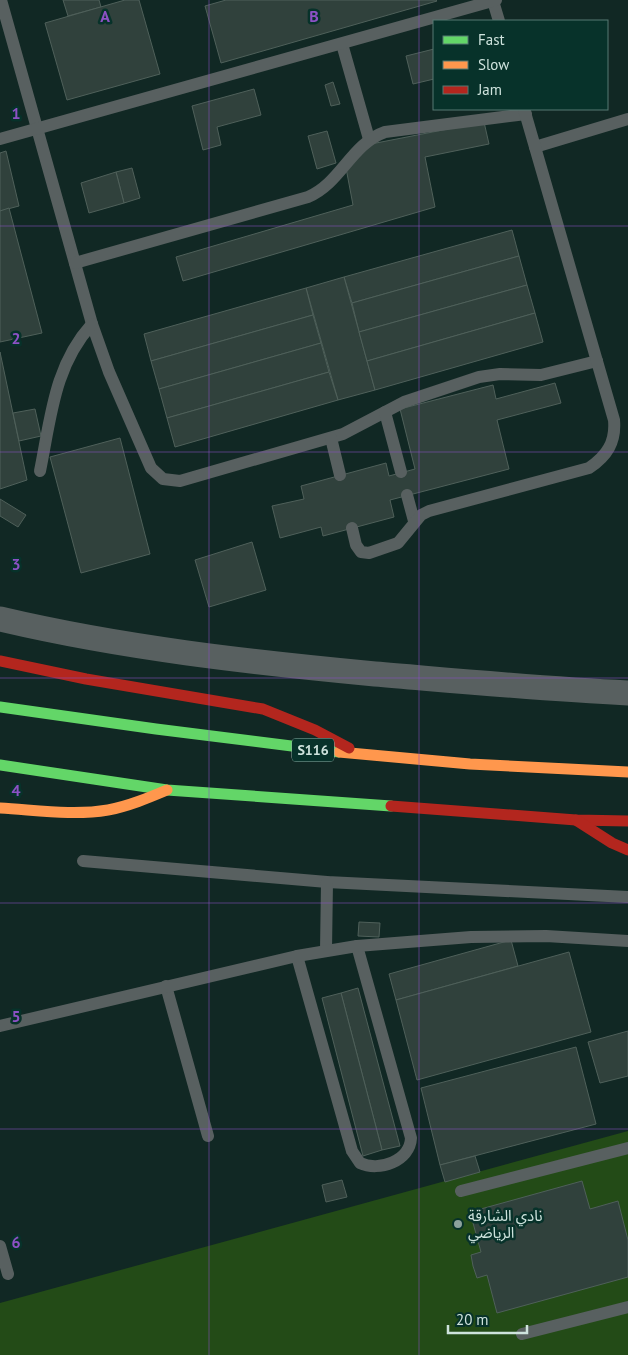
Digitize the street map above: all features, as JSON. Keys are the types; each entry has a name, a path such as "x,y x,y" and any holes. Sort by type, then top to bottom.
{"main road":[{"path":"0,662 86,679 263,709 316,730 363,756"},
{"name":"S116","path":"0,707 184,734 363,756 628,772"},
{"path":"0,765 167,790 576,820 628,821"},
{"path":"0,808 80,812 108,810 136,803 167,790"},
{"path":"576,820 612,843 628,850"}],"street":[{"path":"0,619 113,642 263,664 482,683 628,693"}],"lane":[{"path":"1,0 92,324 129,421 151,468 163,479 180,481 331,438 355,430 385,412 418,397 489,374 541,375 597,361"},
{"path":"0,140 495,0 499,20"},
{"path":"342,44 369,139"},
{"path":"76,263 308,197 332,182 369,139 385,132 525,111 614,420 615,432 607,453 599,462 589,468 429,511 414,522 398,542 369,553 365,554 358,549 352,528"},
{"path":"535,147 628,119"},
{"path":"40,471 58,382 71,350 92,324"},
{"path":"385,412 401,472"},
{"path":"331,438 340,475"},
{"path":"407,495 414,522"},
{"path":"83,861 328,882 628,897"},
{"path":"326,950 328,882"},
{"path":"0,1026 326,950 471,937 546,936 628,941"},
{"path":"297,956 352,1151 360,1163 373,1167 403,1157 411,1145 411,1138 357,946"},
{"path":"166,986 208,1136"},
{"path":"461,1191 628,1148"},
{"path":"0,1246 8,1274"},
{"path":"522,1334 628,1307"}],"green space":[{"name":"نادي الشارقة الرياضي","path":"628,1131 628,1355 0,1355 0,1303"}],"building":[{"path":"63,0 99,0 101,7 68,16"},
{"path":"125,0 139,0 160,74 67,100 45,23"},
{"path":"226,0 437,1 221,63 205,6"},
{"path":"433,49 433,79 413,84 406,56"},
{"path":"333,82 340,104 331,106 325,85"},
{"path":"254,89 261,115 217,127 221,145 203,150 192,106"},
{"path":"484,122 489,144 425,157 435,207 183,281 176,257 353,205 346,168 371,144"},
{"path":"327,131 336,163 317,169 308,136"},
{"path":"6,151 19,206 0,211 0,153"},
{"path":"132,168 140,198 124,203 116,172"},
{"path":"116,172 124,203 89,213 81,183"},
{"path":"9,208 42,333 0,342 0,211"},
{"path":"512,230 519,256 352,303 344,277"},
{"path":"519,256 527,285 359,332 352,303"},
{"path":"344,277 375,390 338,400 306,288"},
{"path":"527,285 535,313 367,361 359,332"},
{"path":"306,288 313,315 151,361 144,334"},
{"path":"535,313 543,342 375,390 367,361"},
{"path":"313,315 321,343 159,389 151,361"},
{"path":"321,343 329,372 167,418 159,389"},
{"path":"0,352 27,480 0,489"},
{"path":"329,372 338,400 175,447 167,418"},
{"path":"555,383 561,403 497,420 509,469 390,500 394,517 323,536 321,527 280,538 272,506 304,499 301,486 386,463 389,476 415,469 400,409 493,385 496,399"},
{"path":"35,409 41,436 19,441 13,413"},
{"path":"120,438 150,554 81,573 50,457"},
{"path":"0,499 26,515 18,527 0,516"},
{"path":"252,542 266,590 209,607 195,560"},
{"path":"359,922 380,923 379,937 358,936"},
{"path":"511,940 518,966 396,1000 389,974"},
{"path":"569,952 591,1032 417,1080 396,1000"},
{"path":"358,988 400,1146 382,1150 341,993"},
{"path":"341,993 382,1150 363,1156 322,998"},
{"path":"628,1031 628,1076 600,1083 588,1042"},
{"path":"576,1047 596,1124 440,1165 421,1088"},
{"path":"475,1156 480,1172 445,1182 440,1165"},
{"path":"342,1180 347,1197 326,1202 322,1185"},
{"path":"582,1181 590,1209 618,1201 628,1240 628,1277 497,1313 487,1275 477,1278 473,1266 471,1255 481,1252 470,1212"}],"traffic: fast":[{"path":"0,707 339,752"},
{"path":"0,765 167,790 391,806"}],"traffic: slow":[{"path":"339,752 470,764 628,772"},
{"path":"0,808 54,812 95,812 146,799 167,790"}],"traffic: jam":[{"path":"0,661 86,679 263,709 315,730 349,748"},
{"path":"391,806 576,820 628,821"},
{"path":"576,820 612,843 628,850"}],"place":[{"name":"نادي الشارقة الرياضي","path":"458,1224"}]}
